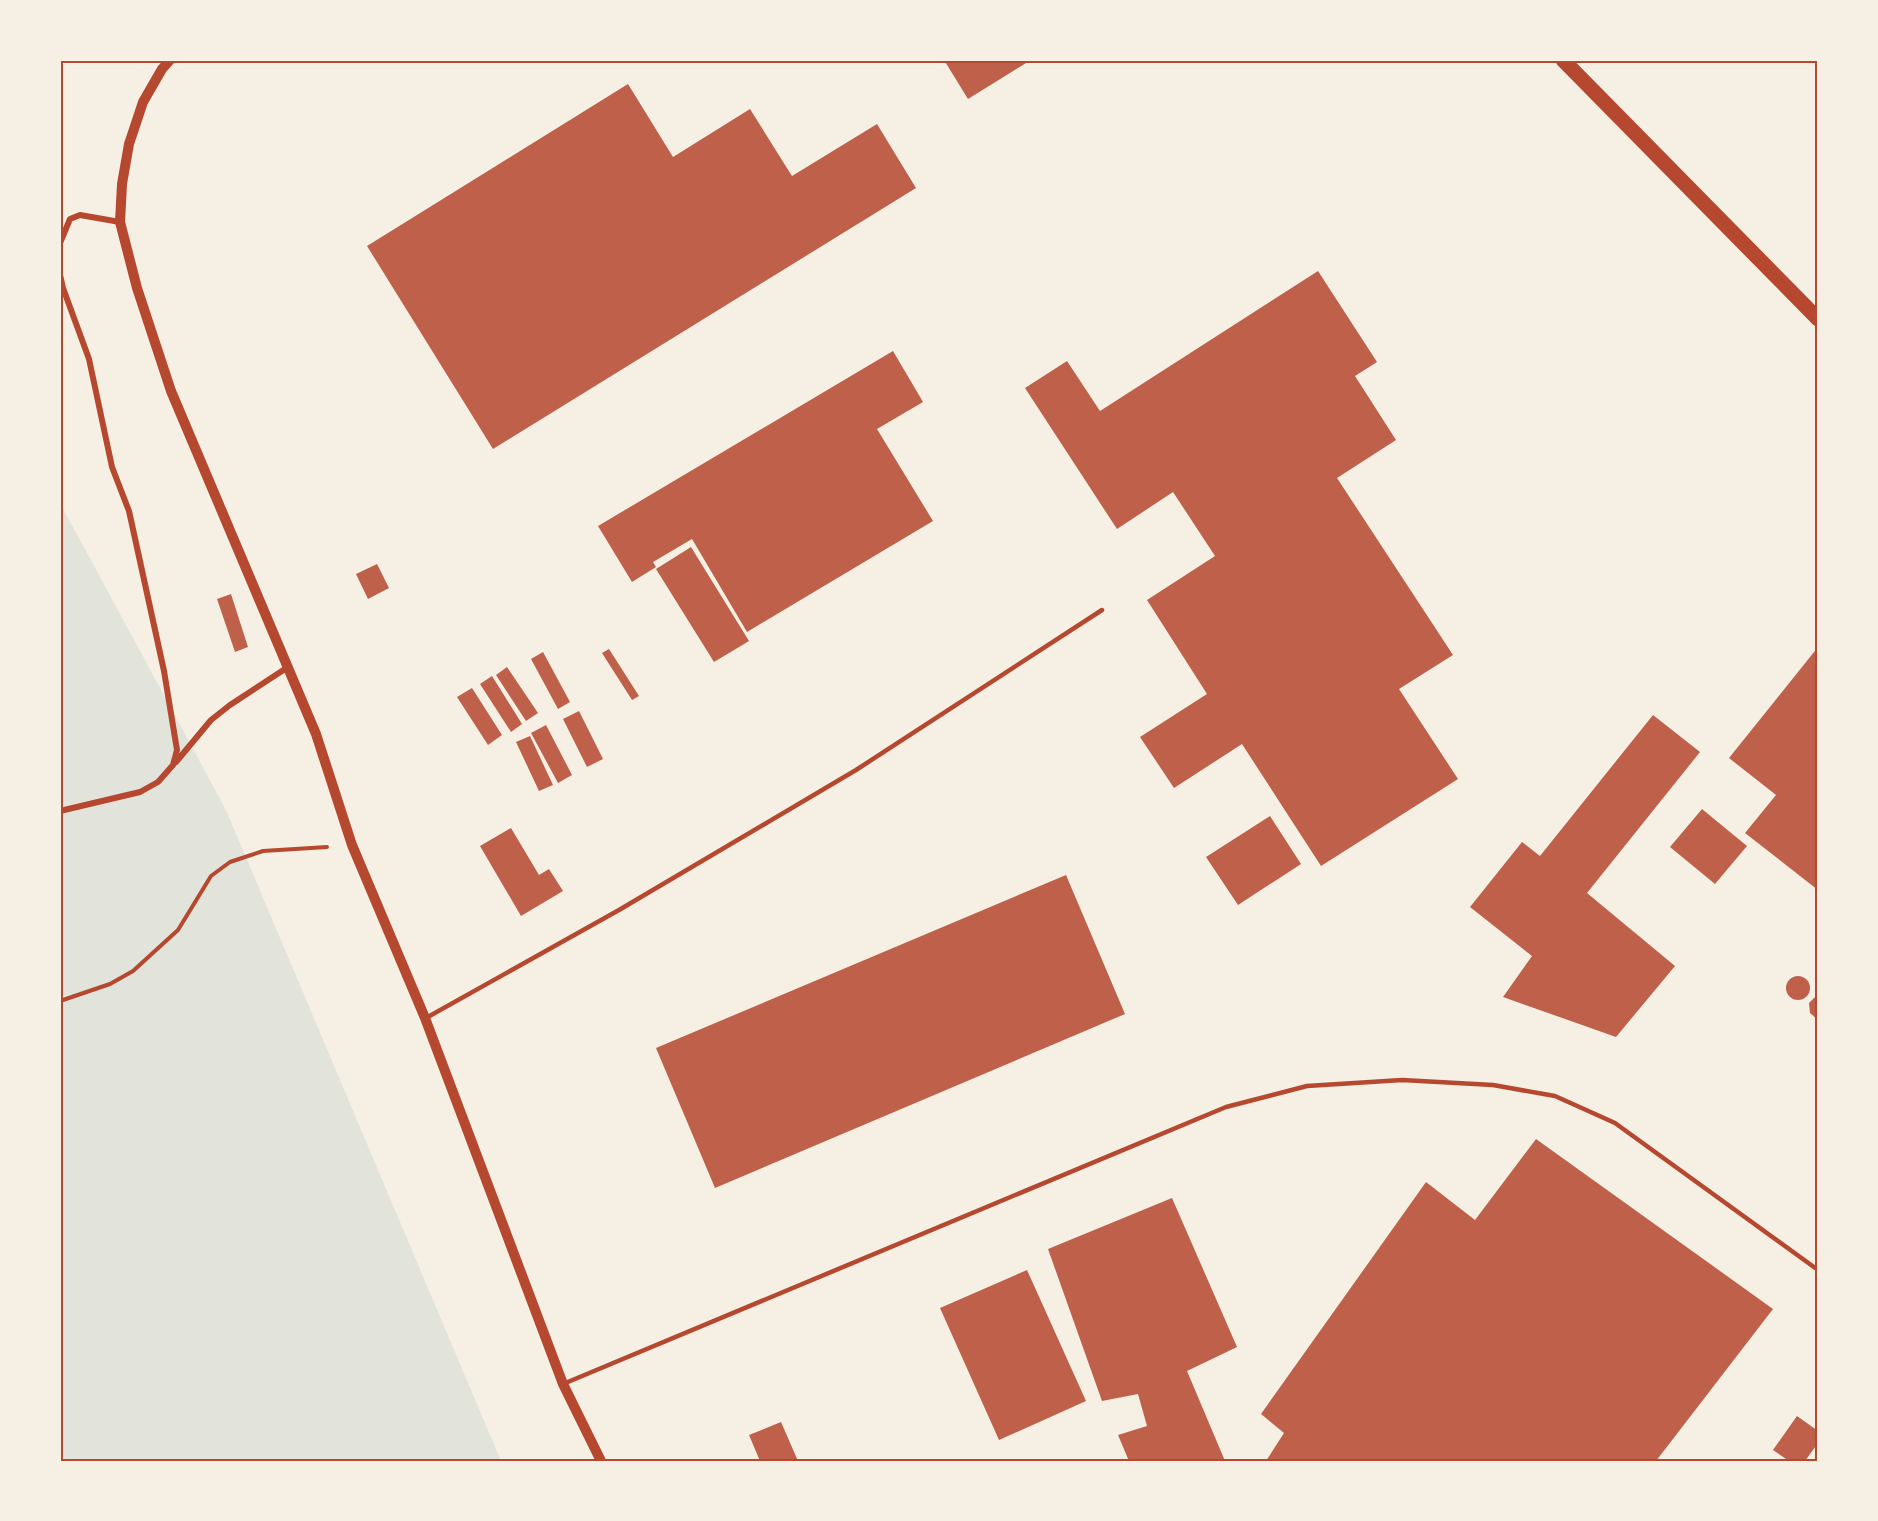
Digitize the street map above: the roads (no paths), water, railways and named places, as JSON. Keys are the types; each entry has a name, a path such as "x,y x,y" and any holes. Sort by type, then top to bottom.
{"main road":[{"path":"1563,60 1818,320"}],"street":[{"path":"170,60 162,69 143,102 129,144 122,184 120,222 137,288 171,392 316,734 352,845 425,1018 563,1384 601,1461"},
{"path":"60,243 70,219 80,215 120,222"},
{"path":"60,276 61,287 89,359 112,468 129,511 164,671 177,750 173,765"},
{"path":"60,811 140,792 158,782 211,720 288,667"}],"lane":[{"path":"425,1018 619,910 856,770 1102,610"},
{"path":"563,1384 1226,1107 1307,1086 1402,1080 1493,1085 1555,1095 1616,1123 1818,1269"}]}
